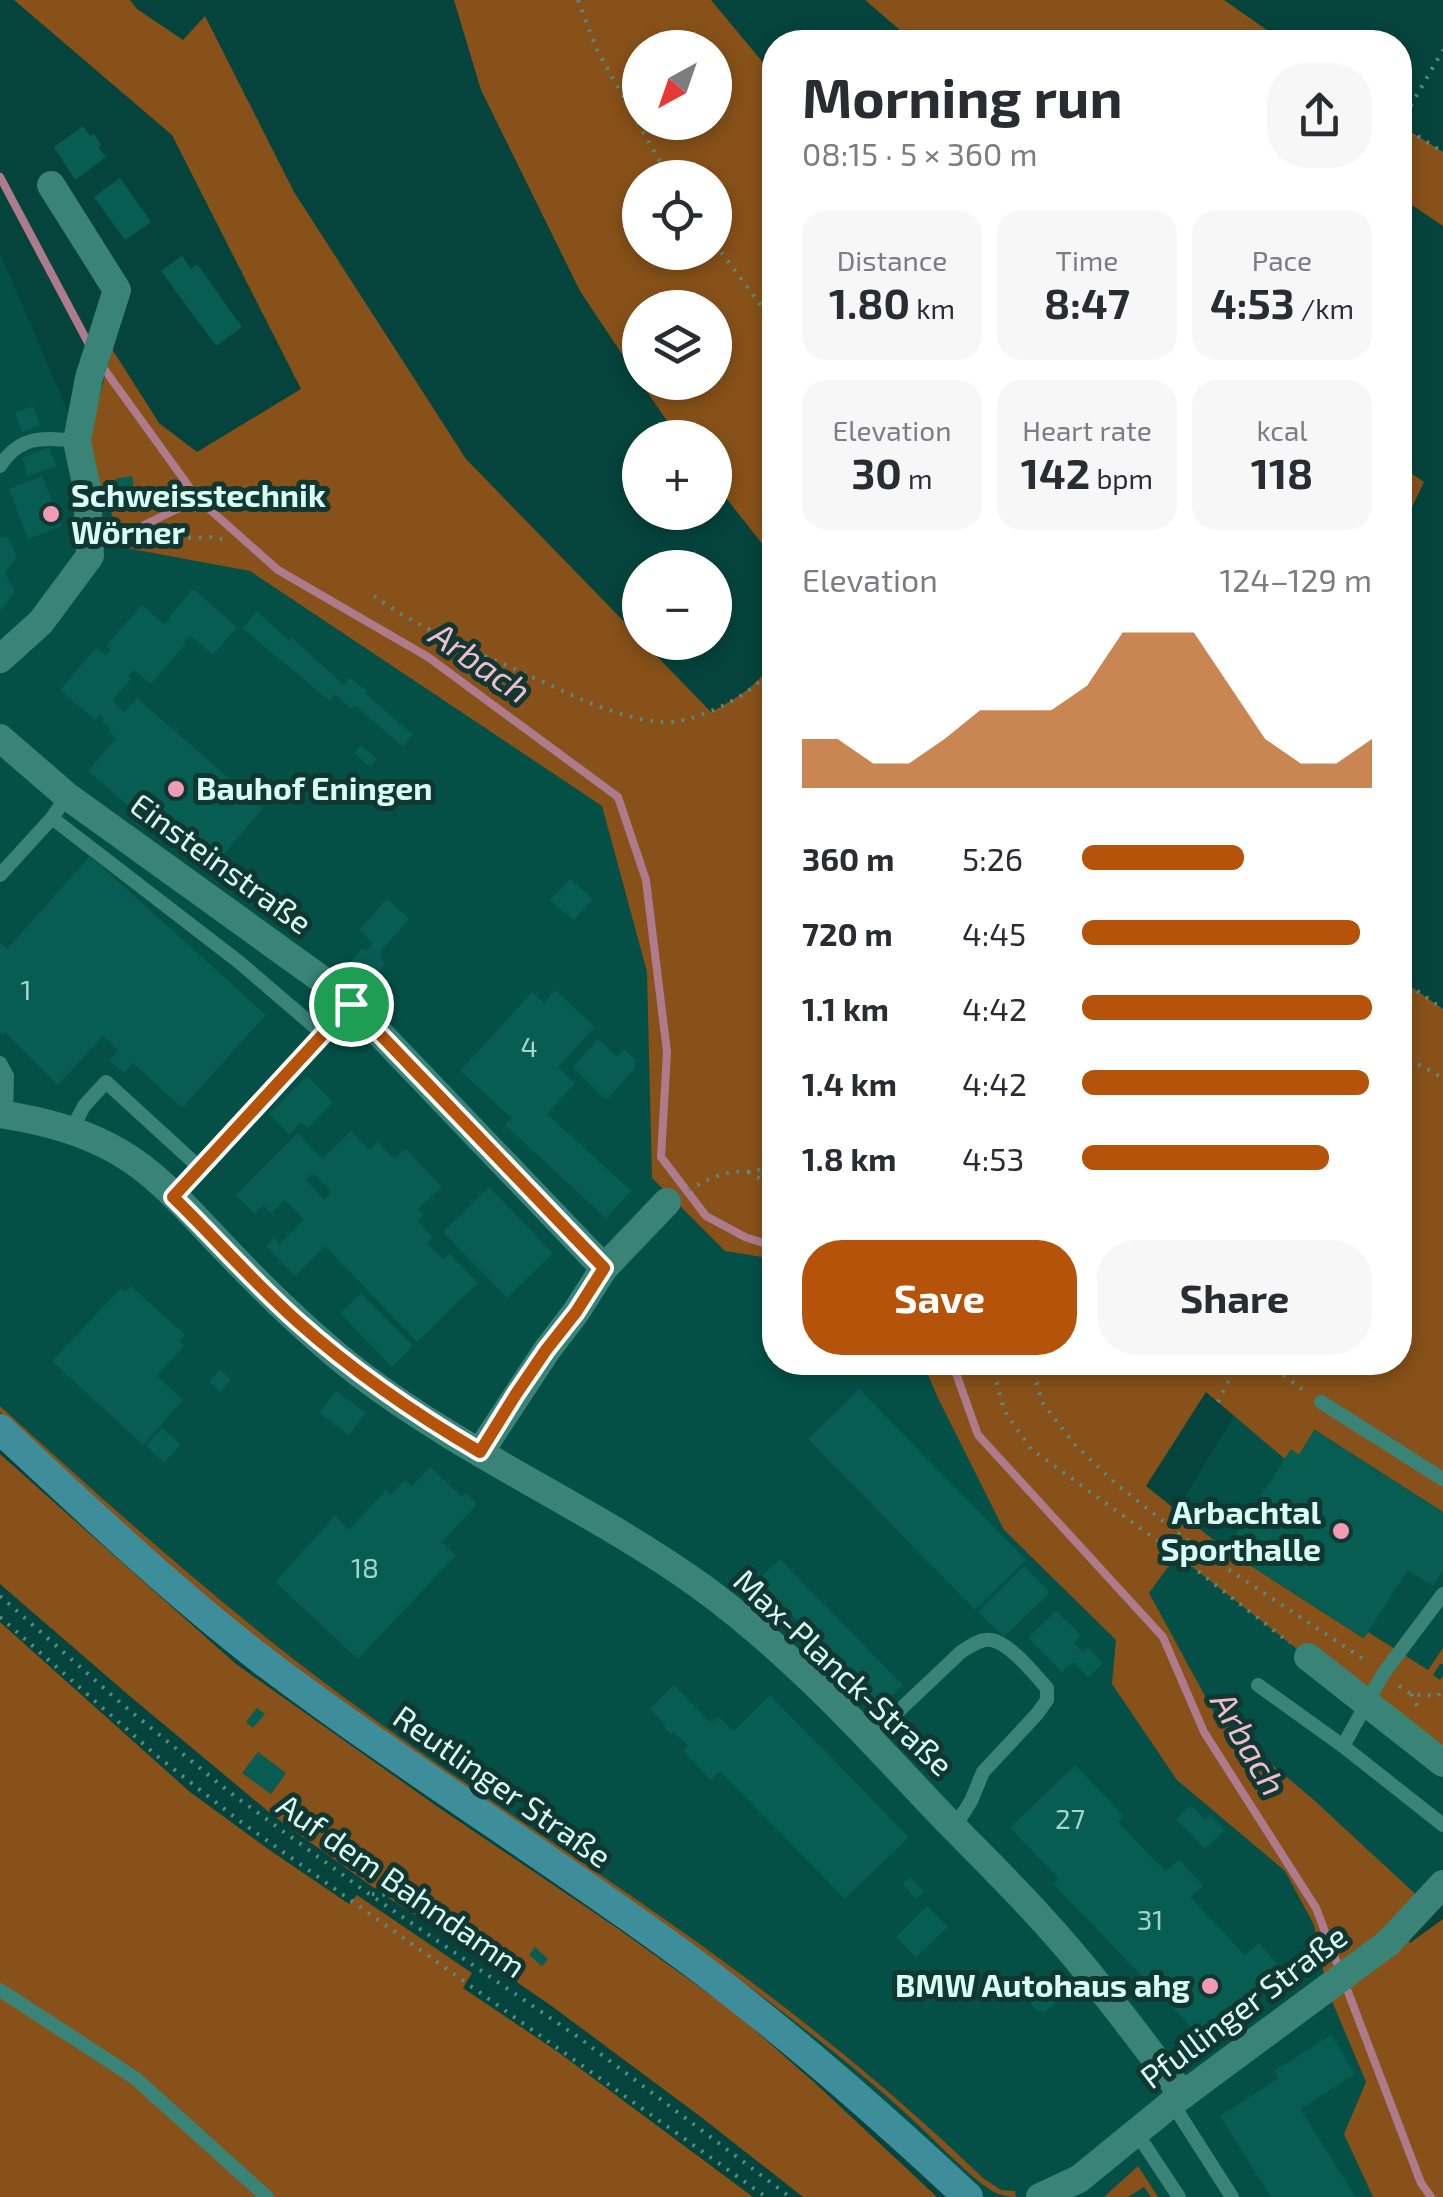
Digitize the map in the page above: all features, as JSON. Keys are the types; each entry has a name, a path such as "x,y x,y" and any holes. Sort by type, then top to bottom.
{"main road":[{"name":"Reutlinger Straße","path":"0,1429 176,1590 258,1657 666,1942 852,2091 968,2197"}],"street":[{"path":"0,659 41,622 90,556 87,489 77,441 88,378 117,290 51,185"},
{"name":"Einsteinstraße","path":"0,738 60,807 326,982 604,1268"},
{"name":"Max-Planck-Straße","path":"3,1115 47,1122 71,1131 118,1152 144,1169 268,1294 333,1352 398,1401 700,1586 797,1668 1042,1918 1178,2099"},
{"path":"480,1452 604,1268 666,1202"},
{"path":"1308,1657 1443,1763"},
{"name":"Pfullinger Straße","path":"1040,2197 1074,2188 1178,2099 1388,1944 1443,1884"}],"lane":[{"path":"0,466 9,452 40,437 77,441"},
{"path":"0,875 60,807 323,1034"},
{"path":"173,1197 351,1004"},
{"path":"0,1063 6,1076 3,1115"},
{"path":"71,1131 84,1106 106,1082 200,1168"},
{"path":"1321,1402 1443,1478"},
{"path":"1343,1746 1383,1674 1443,1594"},
{"path":"869,1739 961,1652 978,1642 990,1639 1004,1645 1028,1667 1047,1688 1047,1700 983,1772 954,1828"},
{"path":"1258,1685 1343,1746 1443,1826"},
{"path":"0,1990 135,2078 266,2197"},
{"name":"Max-Planck-Straße","path":"1178,2099 1232,2197"},
{"path":"1136,2132 1179,2197"}],"path":[{"path":"578,0 597,50 659,160"},
{"path":"1412,104 1443,50"},
{"path":"1412,133 1443,152"},
{"path":"732,267 762,307"},
{"path":"90,556 112,541 210,537 226,540"},
{"path":"374,596 485,656 606,710 663,722 712,712 762,678"},
{"path":"1412,987 1443,1009"},
{"path":"1412,1061 1443,1078"},
{"path":"712,1178 734,1170 762,1169"},
{"path":"748,1172 762,1180"},
{"path":"995,1375 1004,1410 1031,1449 1176,1554 1308,1657"},
{"path":"1035,1375 1042,1402 1074,1444 1114,1482 1202,1552 1411,1694 1438,1696 1443,1688"},
{"path":"1218,1402 1232,1375"},
{"path":"1285,1375 1321,1402"},
{"name":"Auf dem Bahndamm","path":"0,1596 228,1791 369,1894 578,2037 790,2197"},
{"path":"0,1616 158,1756 237,1819 766,2197"},
{"path":"369,1894 406,1896 421,1902"}],"shaded area":[{"path":"14,0 130,0 183,40 205,16 294,192 466,459 622,619 622,660 661,660 711,712 747,690 762,675 762,1257 725,1251 652,1178 647,972 602,806 250,571 126,548 85,451 112,349 159,423 197,452 301,389 172,135"},
{"path":"454,0 711,0 762,61 762,544 732,506 732,420 666,420 653,400 732,400 732,290 622,290 622,354 580,291 481,90"},
{"path":"865,0 1224,0 1267,30 900,30"},
{"path":"1412,133 1443,152 1443,226 1412,205"},
{"path":"0,253 126,548 250,571 602,806 647,972 762,1223 762,1375 965,1375 1126,1592 1260,1375 1301,1375 1443,1426 1443,1711 1429,1735 1443,1746 1443,1869 1361,1995 1443,2197 980,2197 892,2107 749,1995 312,1694 0,1417"},
{"path":"1412,474 1424,482 1412,507"},
{"path":"1412,987 1443,1009 1443,1512 1315,1430 1299,1455 1291,1450 1285,1459 1206,1392 1146,1486 1226,1550 1363,1638 1368,1632 1428,1670 1443,1648 1443,1664 1433,1675 1440,1680 1443,1676 1443,1763 1177,1555 1149,1593 1217,1718 1315,1801 1425,1903 1400,1930 1410,1943 1443,1919 1443,2197 1373,2197 1344,2134 1366,2082 1327,1989 1314,1925 1285,1871 1177,1780 1112,1684 1116,1640 1004,1530 928,1375 1412,1375"},
{"path":"0,1406 138,1530 279,1648 421,1753 641,1902 761,1989 891,2094 983,2178 1001,2190 1015,2191 1016,2197 998,2194 982,2184 903,2110 745,1983 267,1647 131,1533 0,1412"},
{"path":"0,1454 236,1664 733,2011 937,2197 803,2197 553,2007 387,1897 419,1905 422,1900 401,1890 374,1888 275,1817 0,1584"},
{"path":"0,1622 190,1792 349,1904 357,1895 472,1973 463,1988 558,2052 753,2197 0,2197"},
{"path":"1138,2166 1158,2197 1151,2197 1144,2187 1128,2197 1104,2197"}],"building":[{"path":"83,126 90,136 94,134 106,157 75,180 54,147"},
{"path":"120,178 151,222 125,240 94,197"},
{"path":"182,256 191,269 197,264 242,327 216,346 161,271"},
{"path":"33,406 40,425 22,432 15,413"},
{"path":"49,447 56,466 28,476 22,458"},
{"path":"42,476 62,526 28,539 9,489"},
{"path":"132,476 135,494 118,497 115,479"},
{"path":"0,537 8,538 17,557 5,573 15,592 3,609 0,609"},
{"name":"Bauhof Eningen","path":"193,589 237,627 213,655 190,635 151,684 134,670 112,701 125,712 137,698 263,808 207,874 88,771 116,738 102,722 104,719 99,715 95,720 60,690 96,648 106,656 111,650 106,646 142,605 165,625"},
{"path":"257,612 344,685 350,678 367,691 413,735 403,747 355,705 352,709 335,694 330,701 242,628"},
{"path":"361,745 377,759 370,767 354,753"},
{"path":"90,856 266,1015 182,1108 133,1063 124,1073 109,1060 118,1050 103,1036 58,1085 5,1032 0,1032 0,943 7,949"},
{"path":"570,879 593,899 574,920 550,900"},
{"name":"Bauhof Eningen","path":"387,899 409,919 382,950 380,958 384,965 367,981 350,962 373,943 359,930"},
{"path":"555,990 595,1027 558,1067 575,1083 547,1114 631,1191 606,1218 505,1125 512,1118 460,1071 532,992 544,1003"},
{"path":"598,1039 617,1057 624,1049 636,1061 634,1070 606,1100 573,1067"},
{"path":"307,1076 333,1102 307,1128 301,1122 289,1134 269,1114"},
{"path":"351,1131 370,1150 378,1142 394,1159 406,1149 442,1187 418,1209 423,1215 417,1221 433,1237 427,1243 443,1259 449,1253 478,1283 417,1342 325,1246 295,1276 266,1246 274,1238 280,1244 304,1219 285,1200 271,1213 263,1205 255,1214 236,1195 298,1133 322,1159","holes":["313,1173 332,1192 325,1200 306,1180"]},
{"path":"489,1187 553,1253 507,1298 443,1232"},
{"path":"131,1286 185,1335 179,1341 184,1346 157,1376 183,1400 143,1445 52,1361 121,1288 125,1292"},
{"path":"361,1293 413,1346 392,1367 340,1313"},
{"path":"220,1369 231,1379 220,1392 209,1382"},
{"path":"859,1389 1026,1560 975,1610 808,1439"},
{"path":"336,1391 366,1413 349,1435 319,1413"},
{"path":"162,1428 181,1445 164,1463 146,1446"},
{"name":"Arbachtal Sporthalle","path":"1314,1430 1443,1512 1443,1570 1433,1586 1408,1570 1364,1638 1226,1550 1291,1449 1299,1455"},
{"path":"430,1467 462,1497 466,1493 477,1504 442,1542 456,1555 358,1659 275,1582 335,1516 349,1530 386,1490 391,1495 405,1480 412,1486"},
{"path":"780,1559 903,1685 881,1706 758,1580"},
{"path":"1024,1566 1050,1592 1004,1637 978,1612"},
{"path":"1056,1611 1081,1635 1074,1643 1083,1653 1088,1647 1103,1663 1088,1677 1073,1662 1062,1672 1028,1638"},
{"path":"674,1685 711,1723 718,1716 734,1731 770,1695 909,1837 845,1899 720,1771 711,1780 683,1751 688,1746 671,1734 650,1709"},
{"path":"257,1708 265,1714 253,1728 246,1722"},
{"path":"258,1752 286,1773 271,1794 242,1773"},
{"path":"1075,1765 1124,1816 1118,1822 1165,1871 1179,1860 1204,1886 1190,1897 1245,1955 1259,1943 1286,1974 1215,2033 1205,2034 1195,2026 1192,2028 1053,1884 1059,1879 1010,1828"},
{"path":"1191,1805 1205,1820 1210,1815 1225,1830 1205,1849 1176,1819"},
{"path":"910,1877 924,1892 916,1899 903,1884"},
{"path":"927,1906 948,1927 916,1957 896,1937"},
{"path":"535,1947 548,1959 542,1966 529,1955"},
{"path":"1041,1981 1057,2002 1045,2012 1037,2011 1027,1999 1029,1991"},
{"path":"1331,2035 1355,2074 1300,2109 1356,2197 1271,2197 1220,2116 1279,2078 1274,2071"}],"waterway":[{"name":"Arbach","path":"0,177 92,350"},
{"name":"Arbach","path":"102,366 198,499 278,570 428,657 618,797 646,880 667,1052 661,1157 706,1216 762,1243"},
{"path":"144,525 198,499"},
{"name":"Arbach","path":"957,1375 978,1435 1163,1637 1204,1732 1316,1908 1340,1971"},
{"name":"Arbach","path":"1345,1984 1421,2183 1431,2197"}],"place":[{"name":"Schweisstechnik Wörner","path":"51,514"},
{"name":"Bauhof Eningen","path":"176,789"},
{"name":"Arbachtal Sporthalle","path":"1341,1531"},
{"name":"BMW Autohaus ahg","path":"1210,1986"}],"route":[{"path":"351,1004 604,1268 480,1452 398,1401 333,1352 268,1294 173,1197 351,1004"}]}
